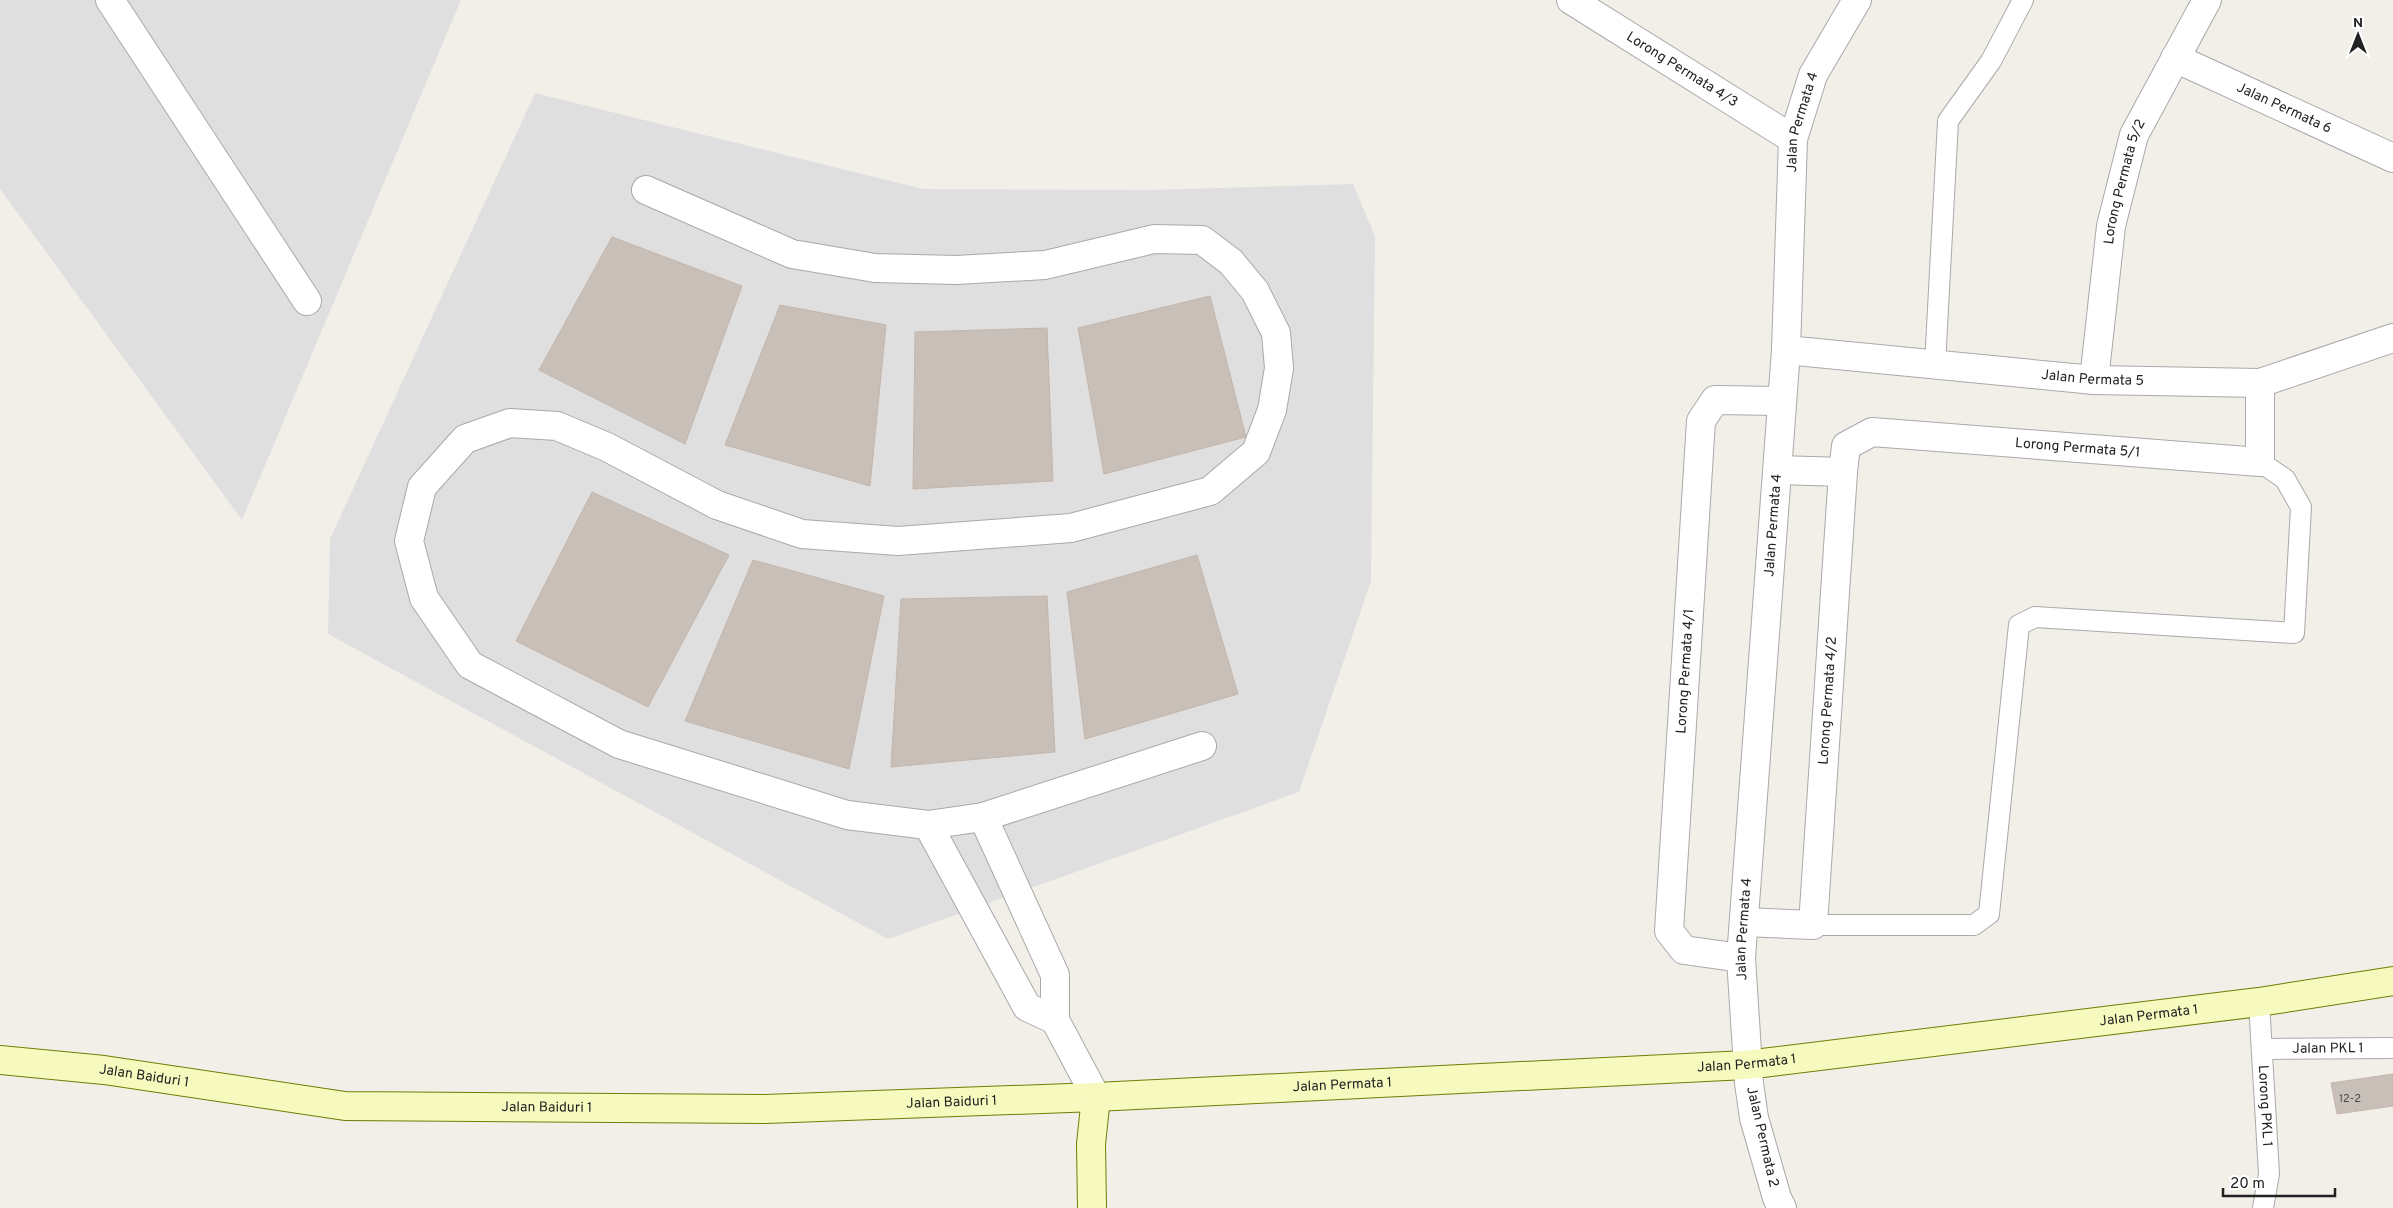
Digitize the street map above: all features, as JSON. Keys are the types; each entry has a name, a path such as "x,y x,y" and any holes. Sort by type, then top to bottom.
{"main road":[{"name":"Jalan Permata 1","path":"1096,1097 1746,1065 2259,1002 2393,981"},
{"name":"Jalan Baiduri 1","path":"0,1060 104,1070 345,1106 765,1109 1096,1097"},
{"path":"1092,1208 1091,1144 1096,1097"}],"street":[{"path":"110,0 307,300"},
{"name":"Lorong Permata 4/3","path":"1571,0 1793,139"},
{"name":"Jalan Permata 4","path":"1746,1065 1741,958 1786,350 1793,139 1813,75 1858,0"},
{"name":"Lorong Permata 5/2","path":"2094,380 2111,226 2134,135 2207,0"},
{"name":"Jalan Permata 6","path":"2176,58 2393,158"},
{"path":"646,190 792,254 875,268 956,270 1045,265 1154,239 1202,240 1231,262 1255,291 1276,333 1279,368 1272,410 1256,452 1210,490 1072,528 898,541 802,534 717,505 607,447 557,426 510,423 465,438 422,487 409,541 424,598 470,665 619,744 848,815 928,825 982,817 1202,746"},
{"name":"Jalan Permata 5","path":"1786,350 2094,380 2260,383 2393,338"},
{"path":"2260,383 2260,462"},
{"name":"Lorong Permata 4/1","path":"1741,958 1684,950 1669,931 1701,421 1715,400 1782,401"},
{"name":"Lorong Permata 5/1","path":"1842,472 1846,446 1872,432 2260,462"},
{"path":"1778,470 1842,472"},
{"name":"Lorong Permata 4/2","path":"1813,925 1842,472"},
{"path":"982,817 1055,975 1055,1020 1096,1097"},
{"path":"928,825 1027,1007 1055,1020"},
{"path":"1744,922 1813,925"},
{"name":"Jalan Permata 2","path":"1746,1065 1754,1118 1776,1198 1782,1208"}],"lane":[{"path":"1935,365 1948,121 1991,61 2023,0"},
{"path":"1813,925 1974,925 1989,914 2019,625 2035,617 2294,633 2301,507 2285,479 2260,462"},
{"name":"Lorong PKL 1","path":"2259,1002 2269,1174 2263,1208"},
{"name":"Jalan PKL 1","path":"2263,1049 2393,1048"}],"shaded area":[{"path":"0,0 461,0 242,520 0,189"},
{"path":"535,93 923,189 1150,190 1353,184 1375,236 1371,581 1299,792 888,939 328,634 330,539"}],"building":[{"path":"612,237 742,286 685,444 539,370"},
{"path":"1210,296 1246,437 1104,474 1078,328"},
{"path":"780,305 886,325 870,486 725,445"},
{"path":"1047,328 1053,481 913,489 915,332"},
{"path":"592,492 729,555 648,707 516,641"},
{"path":"1197,555 1238,694 1085,739 1067,592"},
{"path":"753,560 884,596 849,769 685,721"},
{"path":"1047,596 1055,752 891,767 901,599"},
{"path":"2393,1074 2393,1106 2337,1114 2331,1083"}]}
